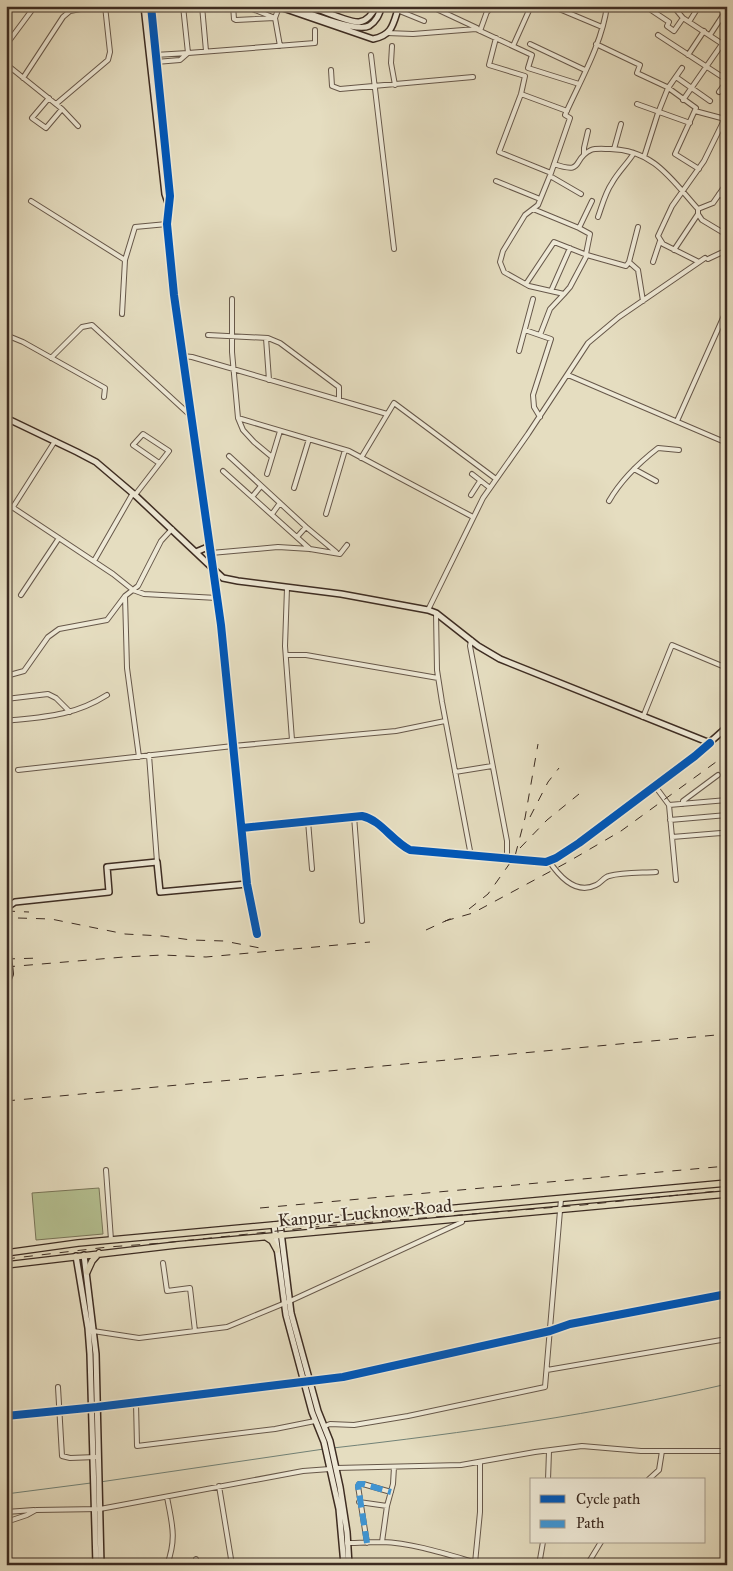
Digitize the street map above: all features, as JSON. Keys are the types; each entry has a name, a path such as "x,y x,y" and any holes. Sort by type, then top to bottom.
{"main road":[{"name":"Kanpur-Lucknow Road","path":"6,1253 46,1247 277,1224 561,1200 727,1183"},
{"name":"Kanpur-Lucknow Road","path":"6,1265 99,1253 278,1235 727,1194"},
{"path":"412,1212 413,1224"},
{"path":"358,1217 358,1228"},
{"path":"264,1237 272,1242 277,1250"},
{"path":"46,1247 48,1260"},
{"path":"87,1272 92,1260 99,1253"}],"street":[{"path":"6,45 35,6"},
{"path":"23,78 63,17 70,11 96,6"},
{"path":"56,104 108,60 110,52 106,6"},
{"path":"144,6 156,62 170,196 167,224 174,294 217,598 247,884 257,934"},
{"path":"151,6 150,34 165,194 168,203"},
{"path":"188,53 183,7 203,6 206,51"},
{"path":"233,6 234,19 236,20 275,18"},
{"path":"245,6 275,18"},
{"path":"289,6 354,27 368,27 378,18 382,6"},
{"path":"310,6 359,22 368,18 374,12 376,6"},
{"path":"430,6 532,55 528,68 579,84"},
{"path":"476,6 488,9 479,30"},
{"path":"513,46 531,6"},
{"path":"552,6 602,27"},
{"path":"564,294 526,284 504,272 500,262 503,251 525,215 538,205 551,175 570,118 565,115 596,44 607,6"},
{"path":"645,6 669,22 659,36 727,81 719,92"},
{"path":"673,6 683,18 727,47"},
{"path":"689,22 699,6"},
{"path":"280,46 275,18 278,7 373,39 384,37 392,29 398,8 424,21"},
{"path":"710,35 727,9"},
{"path":"667,41 683,18"},
{"path":"667,26 674,31"},
{"path":"155,55 315,43 315,30"},
{"path":"387,33 413,34 479,30"},
{"path":"688,55 704,31"},
{"path":"683,100 727,37"},
{"path":"496,38 489,65 525,76 521,94 499,152 551,175 581,194"},
{"path":"530,44 585,70"},
{"path":"596,44 640,65 637,74 668,88 696,108 675,154 699,169"},
{"path":"392,46 391,63 395,85"},
{"path":"156,62 180,60 188,53"},
{"path":"372,55 394,250"},
{"path":"6,64 62,108 78,126"},
{"path":"644,157 668,88 682,68"},
{"path":"331,70 332,86 340,89 473,77"},
{"path":"676,78 710,101"},
{"path":"521,94 567,111"},
{"path":"48,98 32,118 46,128 62,108"},
{"path":"636,104 690,123"},
{"path":"654,262 660,241 658,236 672,206 699,169 726,116 695,111"},
{"path":"614,149 621,124"},
{"path":"721,127 727,129"},
{"path":"584,154 588,131"},
{"path":"554,164 571,169 576,167 584,154 592,149 625,150 652,160 698,209 698,214 702,220 727,235"},
{"path":"598,217 606,193 613,181 627,166 634,153"},
{"path":"496,181 540,199"},
{"path":"698,209 712,203 727,184"},
{"path":"719,194 727,199"},
{"path":"31,201 126,260"},
{"path":"579,228 592,201"},
{"path":"532,209 590,234 586,254 570,287 550,309 540,336"},
{"path":"674,250 698,214"},
{"path":"122,314 126,260 135,227 167,224"},
{"path":"526,284 554,242 626,266 630,262 638,227"},
{"path":"660,241 699,262"},
{"path":"551,291 570,248"},
{"path":"428,610 483,498 540,417 588,343 619,317 699,262 727,250"},
{"path":"630,262 638,270 643,301"},
{"path":"232,300 232,336 238,418 243,430 272,457"},
{"path":"519,351 534,300"},
{"path":"677,421 727,309"},
{"path":"51,358 82,327 92,325 191,416"},
{"path":"525,330 551,339 533,395 534,407 540,417"},
{"path":"6,335 105,388 104,397"},
{"path":"208,335 266,338 280,344 339,387 339,400"},
{"path":"266,338 269,380"},
{"path":"183,356 387,414"},
{"path":"568,375 727,443"},
{"path":"361,458 394,403 496,479"},
{"path":"6,418 96,462 134,494 223,578 341,594 428,610 436,613 478,646 500,659 710,743"},
{"path":"238,418 345,450 474,517"},
{"path":"267,474 280,430"},
{"path":"94,561 134,494 159,463 169,450 143,434 134,445 159,463"},
{"path":"294,488 309,439"},
{"path":"13,507 55,441"},
{"path":"609,501 643,460 658,448 679,450"},
{"path":"326,514 345,450"},
{"path":"229,456 336,552"},
{"path":"634,470 656,481"},
{"path":"222,471 310,549"},
{"path":"472,474 490,488"},
{"path":"471,495 480,481"},
{"path":"252,497 262,486"},
{"path":"6,503 94,561 133,590 144,594 217,598"},
{"path":"272,514 280,503"},
{"path":"297,537 306,527"},
{"path":"6,676 24,671 48,637 59,629 107,620 125,596 138,586 161,541 172,529"},
{"path":"21,595 59,538"},
{"path":"211,553 278,547 310,549 340,554 347,545"},
{"path":"196,552 210,546"},
{"path":"287,588 286,656 292,740"},
{"path":"125,596 127,668 139,756"},
{"path":"436,613 438,678 470,856"},
{"path":"471,640 470,646 507,841 507,859"},
{"path":"643,716 672,645 727,668"},
{"path":"286,656 306,655 438,678"},
{"path":"6,699 48,694 56,698 70,712"},
{"path":"6,721 59,715 86,707 107,695"},
{"path":"18,770 233,746 396,731 445,721"},
{"path":"242,828 354,816 370,818 400,845 410,850 546,862 556,858 579,843 695,756 727,727"},
{"path":"149,756 160,892 247,884"},
{"path":"455,772 492,766"},
{"path":"683,804 683,801 718,775"},
{"path":"655,786 669,805 676,880"},
{"path":"669,805 727,800"},
{"path":"670,820 727,815"},
{"path":"354,816 362,921"},
{"path":"308,821 312,869"},
{"path":"672,837 727,834"},
{"path":"550,861 555,869 571,885 580,888 596,885 607,876 656,872"},
{"path":"6,912 9,906 15,902 109,892 106,867 158,862"},
{"path":"6,936 10,974 6,984"},
{"path":"106,1170 111,1241"},
{"path":"325,1426 330,1424 354,1425 408,1416 545,1387 561,1200"},
{"path":"91,1331 139,1338 227,1327 287,1302 462,1222 462,1219"},
{"path":"277,1224 287,1302 292,1313 318,1411 325,1426 328,1459 333,1469 344,1508 348,1565"},
{"path":"278,1235 277,1250 304,1382 315,1421 327,1441 334,1458 333,1469 344,1565"},
{"path":"84,1255 91,1331 101,1565"},
{"path":"76,1256 91,1331"},
{"path":"163,1263 167,1291 190,1288 194,1331"},
{"path":"6,1416 136,1403 343,1377 550,1331 570,1324 727,1294"},
{"path":"547,1370 727,1339"},
{"path":"58,1388 62,1456 70,1458 96,1457"},
{"path":"136,1403 137,1446 275,1429 315,1421"},
{"path":"6,1512 98,1510 303,1471 461,1465 582,1446 641,1451 727,1451"},
{"path":"548,1478 549,1450"},
{"path":"650,1478 659,1470 662,1451"},
{"path":"475,1564 480,1512 480,1462"},
{"path":"382,1542 386,1506 391,1492 394,1467"},
{"path":"367,1543 357,1487 359,1484 370,1485 391,1492"},
{"path":"219,1486 232,1565"},
{"path":"167,1497 174,1534 173,1547 167,1565"},
{"path":"359,1502 386,1506"},
{"path":"6,1522 36,1510"},
{"path":"96,1565 98,1510"},
{"path":"347,1543 382,1542 428,1550 484,1565"},
{"path":"539,1565 543,1544"},
{"path":"587,1565 600,1544"},
{"path":"196,1559 197,1565"}],"green space":[{"path":"99,1188 103,1234 36,1240 32,1193"}],"waterway":[{"path":"333,1448 531,1422 630,1405 727,1384"},
{"path":"100,1482 324,1449"},
{"path":"6,1494 91,1483"}],"railway":[{"path":"469,909 488,894 515,856 525,818 538,744"},
{"path":"445,921 473,913 621,831 727,754"},
{"path":"530,817 548,782 559,768"},
{"path":"520,848 547,820 579,794"},
{"path":"6,911 29,912"},
{"path":"18,918 51,919 125,934 224,941 260,948"},
{"path":"426,930 452,918"},
{"path":"6,967 163,955 206,957 370,942"},
{"path":"6,959 41,958"},
{"path":"6,1101 727,1034"},
{"path":"260,1208 727,1166"},
{"path":"6,1259 325,1226 583,1205 727,1190"}],"marked path":[{"path":"367,1543 358,1486 363,1484 391,1492"}],"cycle path":[{"path":"151,6 170,196 167,224 174,295 221,625 247,884 257,934"},
{"path":"242,828 362,816 381,826 410,850 546,862 556,858 579,843 710,743"},
{"path":"6,1416 97,1407 343,1377 550,1331 570,1324 727,1294"}]}
